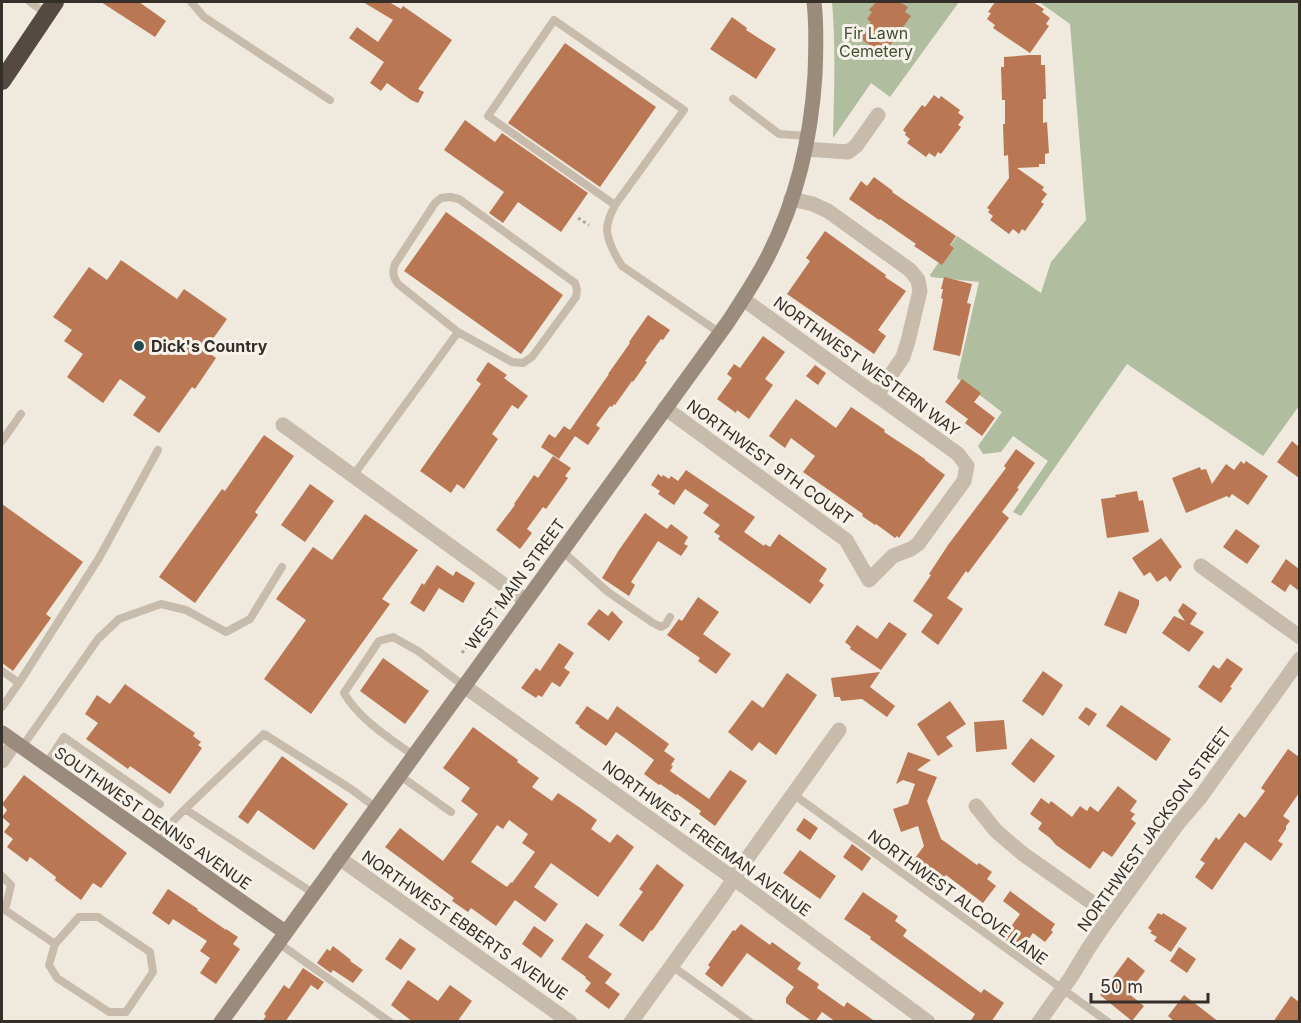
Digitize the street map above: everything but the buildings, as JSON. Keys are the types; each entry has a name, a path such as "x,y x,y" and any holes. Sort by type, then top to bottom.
{"highway":[{"path":"2,81 51,8"}],"street":[{"name":"WEST MAIN STREET","path":"220,1022 743,299 766,259 785,218 800,172 814,89 816,52 814,2"},
{"path":"806,143 848,152 856,146 878,115"},
{"path":"791,199 813,204 828,211 910,270 918,280 920,291 903,357 877,395"},
{"name":"NORTHWEST WESTERN WAY","path":"743,299 958,454 967,466 964,481 918,544 893,556 869,580"},
{"name":"NORTHWEST 9TH COURT","path":"665,408 846,540 869,580"},
{"path":"283,425 525,600"},
{"path":"1201,566 1299,637"},
{"name":"NORTHWEST JACKSON STREET","path":"1039,1022 1111,916 1299,659"},
{"name":"NORTHWEST FREEMAN AVENUE","path":"464,686 734,879 928,1022"},
{"path":"631,1022 839,730"},
{"name":"SOUTHWEST DENNIS AVENUE","path":"2,733 159,843 281,937"},
{"path":"2,761 19,745"},
{"path":"976,806 996,831 1023,854 1111,916"},
{"name":"NORTHWEST EBBERTS AVENUE","path":"339,858 570,1022"}],"lane":[{"path":"30,2 51,8"},
{"path":"191,2 204,17 330,100"},
{"path":"615,205 488,116 554,20 684,110 615,205 606,228 614,254 622,266 720,333"},
{"path":"733,99 779,134 806,143"},
{"path":"450,197 459,199 575,283 577,290 576,297 532,357 523,363 512,362 458,332 398,284 393,270 435,203 441,198 450,197"},
{"path":"353,476 458,332"},
{"path":"2,441 21,414"},
{"path":"2,707 99,558 158,450"},
{"path":"561,551 608,592 653,623 661,627 670,617"},
{"path":"19,745 98,639 119,619 161,604 186,610 226,632 250,619 282,567"},
{"path":"414,754 373,726 350,703 344,693 379,641 393,636 418,651 464,686"},
{"path":"2,671 19,683"},
{"path":"159,843 171,823 264,734 351,789 375,807"},
{"path":"46,764 64,737 160,804"},
{"path":"399,775 451,812"},
{"name":"NORTHWEST ALCOVE LANE","path":"793,794 1108,1022"},
{"path":"185,809 313,893"},
{"path":"2,876 11,885 3,910 55,944"},
{"path":"78,917 98,917 150,952 153,972 126,1012 109,1012 57,978 49,965 55,944 78,917"},
{"path":"281,937 390,1022"},
{"path":"672,966 750,1022"}],"path":[{"path":"578,218 589,225"},
{"path":"462,653 503,596"}],"green space":[{"name":"Fir Lawn Cemetery","path":"832,2 959,2 890,97 871,83 833,138 834,53"},
{"path":"1039,2 1299,2 1299,406 1263,456 1127,364 1021,516 1013,512 1048,461 1013,436 1001,452 983,454 978,446 1002,412 957,378 979,282 931,277 930,275 957,236 1041,293 1051,262 1086,220 1070,24"}],"place":[{"name":"Dick's Country","path":"139,346"}]}
